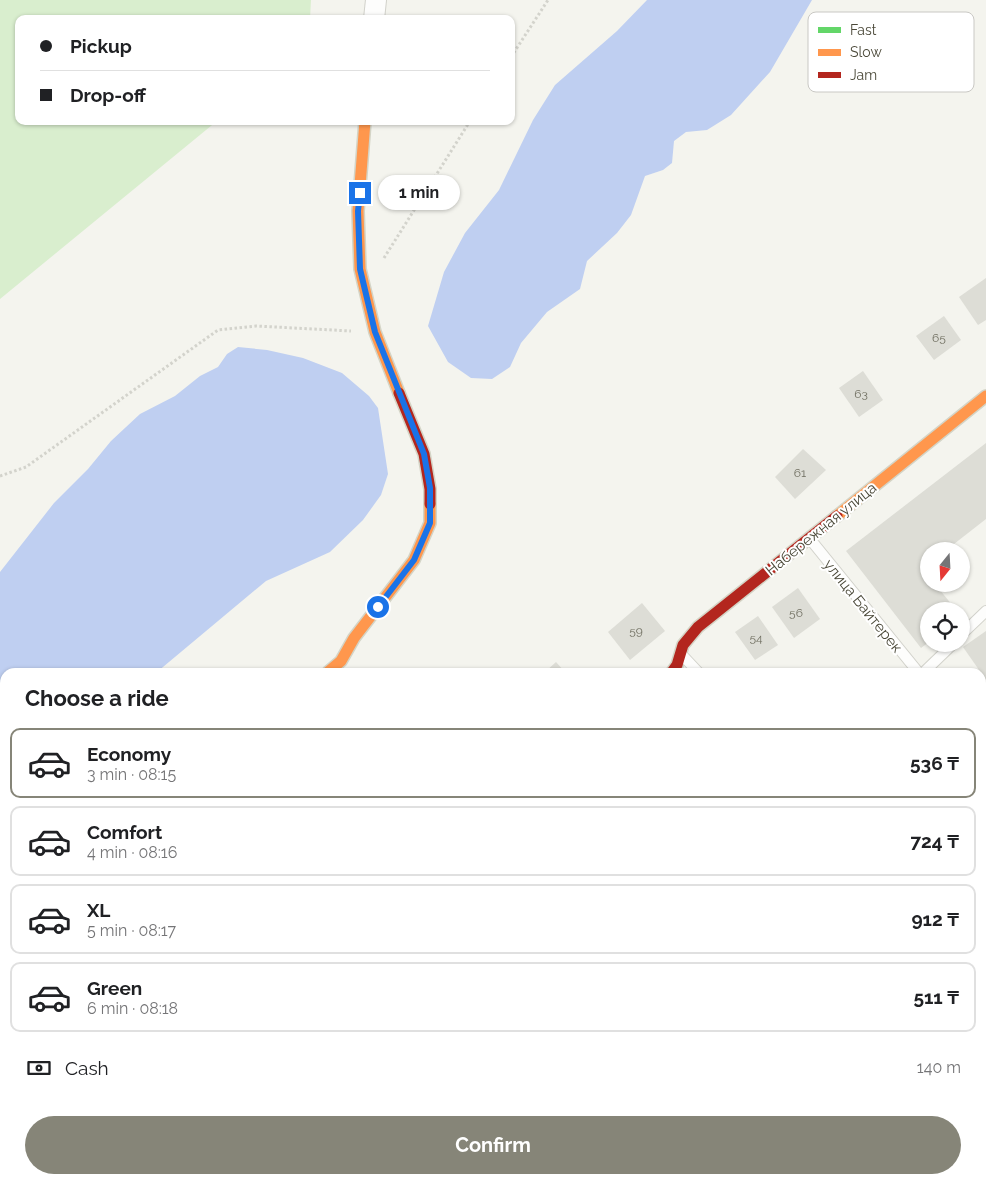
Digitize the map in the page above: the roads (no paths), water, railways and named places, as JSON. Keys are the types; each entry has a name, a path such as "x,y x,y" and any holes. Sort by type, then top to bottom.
{"street":[{"path":"374,15 376,0"},
{"path":"337,668 354,638 414,560 430,523 430,488 424,454 375,332 360,269 358,211 365,125"},
{"name":"Набережная улица","path":"675,668 683,645 698,627 986,396"}],"lane":[{"name":"улица Байтерек","path":"809,538 915,668"},
{"path":"970,627 986,611"},
{"path":"928,668 945,652"},
{"path":"680,653 694,668"}],"water":[{"path":"647,0 812,0 770,72 731,115 707,130 686,132 674,141 672,163 663,170 645,176 631,215 617,233 587,261 580,289 547,312 521,343 510,367 492,379 471,378 448,362 428,326 444,272 465,233 499,190 533,120 555,85 617,31"},
{"path":"238,347 267,350 303,358 342,373 369,396 378,408 388,474 381,495 363,520 330,552 266,581 162,668 0,668 0,572 54,503 88,469 111,441 140,414 175,396 200,376 218,367 227,354"}]}
